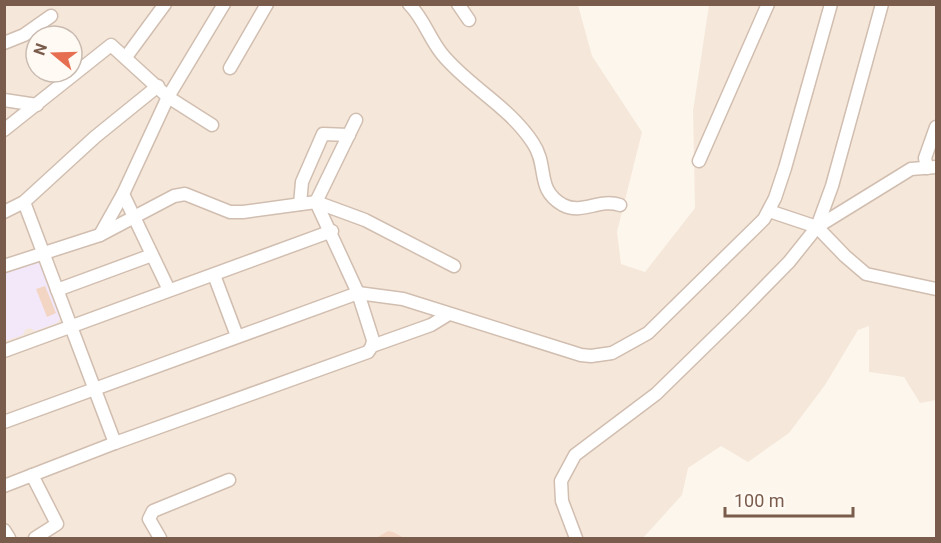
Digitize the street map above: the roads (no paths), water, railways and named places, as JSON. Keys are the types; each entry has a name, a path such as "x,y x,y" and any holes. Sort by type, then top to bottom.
{"street":[{"path":"126,57 165,4"},
{"path":"100,235 123,194 168,97 224,4"},
{"path":"230,68 267,4"},
{"path":"409,4 419,14 442,54 495,99 532,142 542,158 546,191 563,205 576,209 607,201 620,205"},
{"path":"458,4 469,20"},
{"path":"699,161 768,4"},
{"path":"4,422 358,293 403,299 581,355 612,353 648,333 760,223 769,211 785,168 831,4"},
{"path":"817,226 832,186 882,4"},
{"path":"4,43 24,35 51,16"},
{"path":"4,130 111,45 168,97 212,125"},
{"path":"4,212 24,202 87,144 158,86"},
{"path":"4,100 37,105"},
{"path":"316,202 356,120"},
{"path":"932,168 925,158 936,127"},
{"path":"300,204 302,182 323,134 349,135"},
{"path":"576,538 562,501 561,481 575,455 656,394 764,287 817,226 911,169 932,168"},
{"path":"123,194 169,290"},
{"path":"4,267 100,235 174,196 185,194 230,212 316,202 365,220 454,266"},
{"path":"24,202 115,443"},
{"path":"4,486 115,443 368,352 373,340 358,293 332,231 316,202"},
{"path":"769,211 817,226 845,256 866,274 936,289"},
{"path":"4,351 332,231"},
{"path":"57,290 152,255"},
{"path":"214,275 237,336"},
{"path":"372,346 431,325 449,314"},
{"path":"32,475 57,525 35,538"},
{"path":"160,538 149,519 153,511 229,480"},
{"path":"4,530 9,538"}]}
